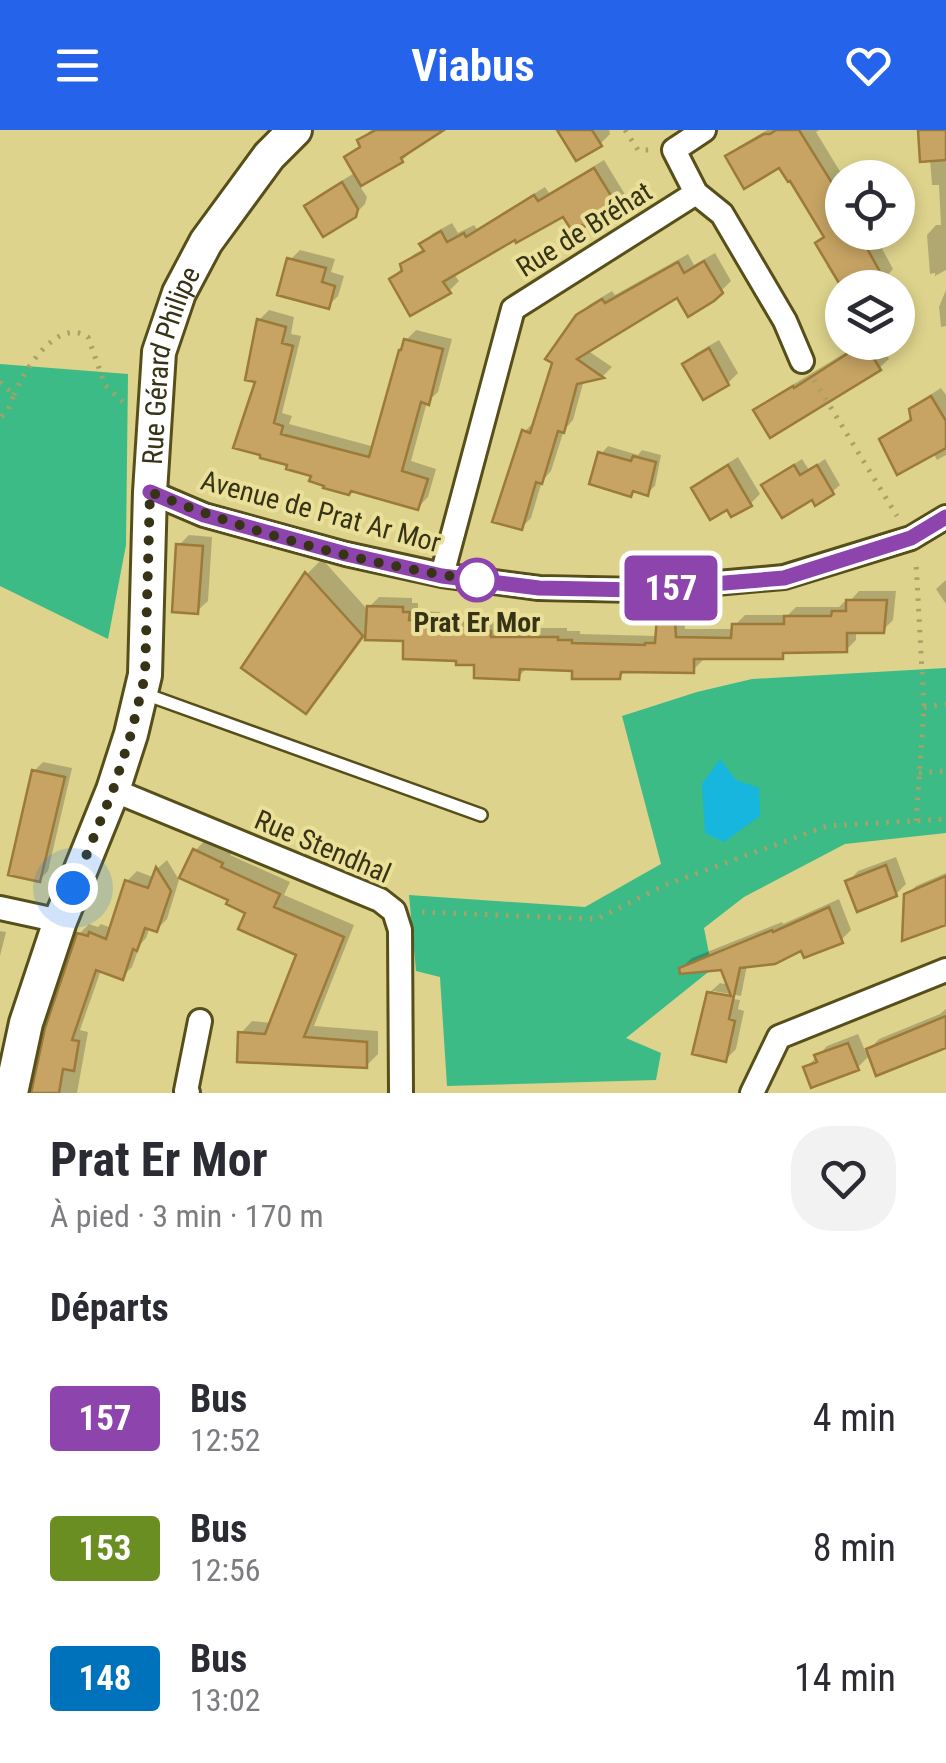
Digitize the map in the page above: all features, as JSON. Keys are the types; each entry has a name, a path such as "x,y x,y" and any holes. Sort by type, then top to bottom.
{"street":[{"name":"Rue Gérard Philipe","path":"12,1093 26,1023 60,921 113,790 145,676 159,352 179,294 206,242 268,156 295,130"},
{"path":"674,150 704,130"},
{"name":"Rue de Bréhat","path":"442,576 513,310 696,193 674,150"},
{"path":"696,193 722,214 784,321 802,361"},
{"name":"Avenue de Prat Ar Mor","path":"150,492 204,515 346,554 442,576 539,588 639,590 784,578 911,538 946,517"},
{"name":"Rue Stendhal","path":"113,790 380,900 394,911 400,930 401,1093"},
{"path":"0,908 60,921"},
{"path":"752,1093 780,1037 946,970"},
{"path":"188,1093 200,1021"}],"lane":[{"path":"140,693 482,816"}],"path":[{"path":"625,130 638,150 674,150"},
{"path":"1,417 30,362 40,350 71,332 88,337 105,385 132,411 154,416"},
{"path":"802,361 911,538 918,568 924,707 916,822"},
{"path":"0,382 14,395"},
{"path":"0,401 1,417"},
{"path":"924,707 946,704"},
{"path":"919,774 946,772"},
{"path":"394,911 597,919 666,885 827,826 946,819"}],"green space":[{"path":"0,364 128,374 126,545 108,639 0,586"},
{"path":"946,668 946,833 845,844 744,897 704,928 712,969 626,1038 661,1053 656,1080 447,1086 440,977 416,971 409,895 585,907 661,864 622,716 752,679"}],"water":[{"path":"720,759 736,780 759,788 760,816 724,842 705,833 702,784"}],"building":[{"path":"376,130 444,130 401,158 403,162 361,186 344,157 360,147 357,140"},
{"path":"557,130 592,130 602,146 576,161"},
{"path":"776,130 799,130 825,172 825,250 868,250 879,270 831,270 815,243 824,237 779,168 744,189 725,156"},
{"path":"918,130 946,130 946,160 920,162"},
{"path":"594,168 618,207 572,231 563,217 516,243 515,240 443,282 451,293 410,316 389,279 402,271 400,264 424,251 419,244 441,231 447,242 464,233 466,237 534,195 538,201"},
{"path":"342,182 358,209 356,217 323,237 304,206"},
{"path":"287,258 326,268 322,282 335,286 329,309 277,295"},
{"path":"704,261 723,293 714,301 688,317 677,298 577,359 604,378 577,384 564,433 558,431 542,484 536,482 522,530 492,522 522,430 530,433 552,363 545,359 576,315 678,262 684,273"},
{"path":"257,319 286,327 282,343 293,346 274,423 283,426 281,434 369,457 404,339 443,349 429,405 421,402 402,471 428,479 418,510 351,491 349,495 323,488 309,481 311,476 286,469 287,465 233,448 255,382 245,380"},
{"path":"709,348 729,385 703,400 682,364"},
{"path":"838,360 875,360 881,370 770,438 753,410"},
{"path":"931,396 946,421 946,448 897,475 879,439 911,420 909,409"},
{"path":"598,452 631,461 633,456 656,462 648,496 633,491 631,497 589,484"},
{"path":"728,465 752,506 731,517 727,510 710,520 691,488"},
{"path":"794,465 800,475 817,465 834,494 815,506 812,500 782,518 761,485"},
{"path":"176,544 203,546 198,614 172,612"},
{"path":"305,572 363,636 306,714 241,668"},
{"path":"846,600 887,600 884,633 847,633 847,652 783,653 783,659 694,659 694,673 621,672 620,679 572,679 572,671 520,669 519,680 474,678 474,665 403,659 403,641 365,640 367,606 403,607 403,612 410,612 409,620 431,621 431,629 491,631 491,637 558,637 572,643 645,645 655,643 658,603 674,602 676,637 731,638 732,624 784,624 784,616 831,616 832,611 846,611"},
{"path":"32,770 65,777 40,882 8,875"},
{"path":"193,849 223,863 221,867 280,894 274,907 344,937 304,1037 367,1042 367,1068 237,1062 238,1032 265,1034 296,955 238,929 245,913 226,904 228,900 179,878"},
{"path":"886,865 897,896 857,912 845,881"},
{"path":"156,867 171,891 157,932 145,928 123,980 96,970 72,1040 79,1041 74,1071 63,1069 59,1093 31,1093 45,1028 77,933 88,936 89,932 106,939 125,880 148,888"},
{"path":"946,876 946,925 902,941 904,894"},
{"path":"829,907 843,943 804,958 801,951 775,964 740,968 729,1019 735,1021 726,1062 692,1054 707,992 731,996 721,970 680,974 679,968"},
{"path":"946,1016 946,1048 876,1076 866,1049"},
{"path":"848,1043 859,1070 811,1088 803,1067 817,1062 814,1055"}],"bus line":[{"name":"157","path":"150,492 204,515 346,554 442,576 539,588 639,590 784,578 911,538 946,517"}],"place":[{"name":"Prat Er Mor","path":"477,580"}],"route":[{"path":"73,888 113,790 145,676 150,492 204,515 346,554 477,580"}]}
